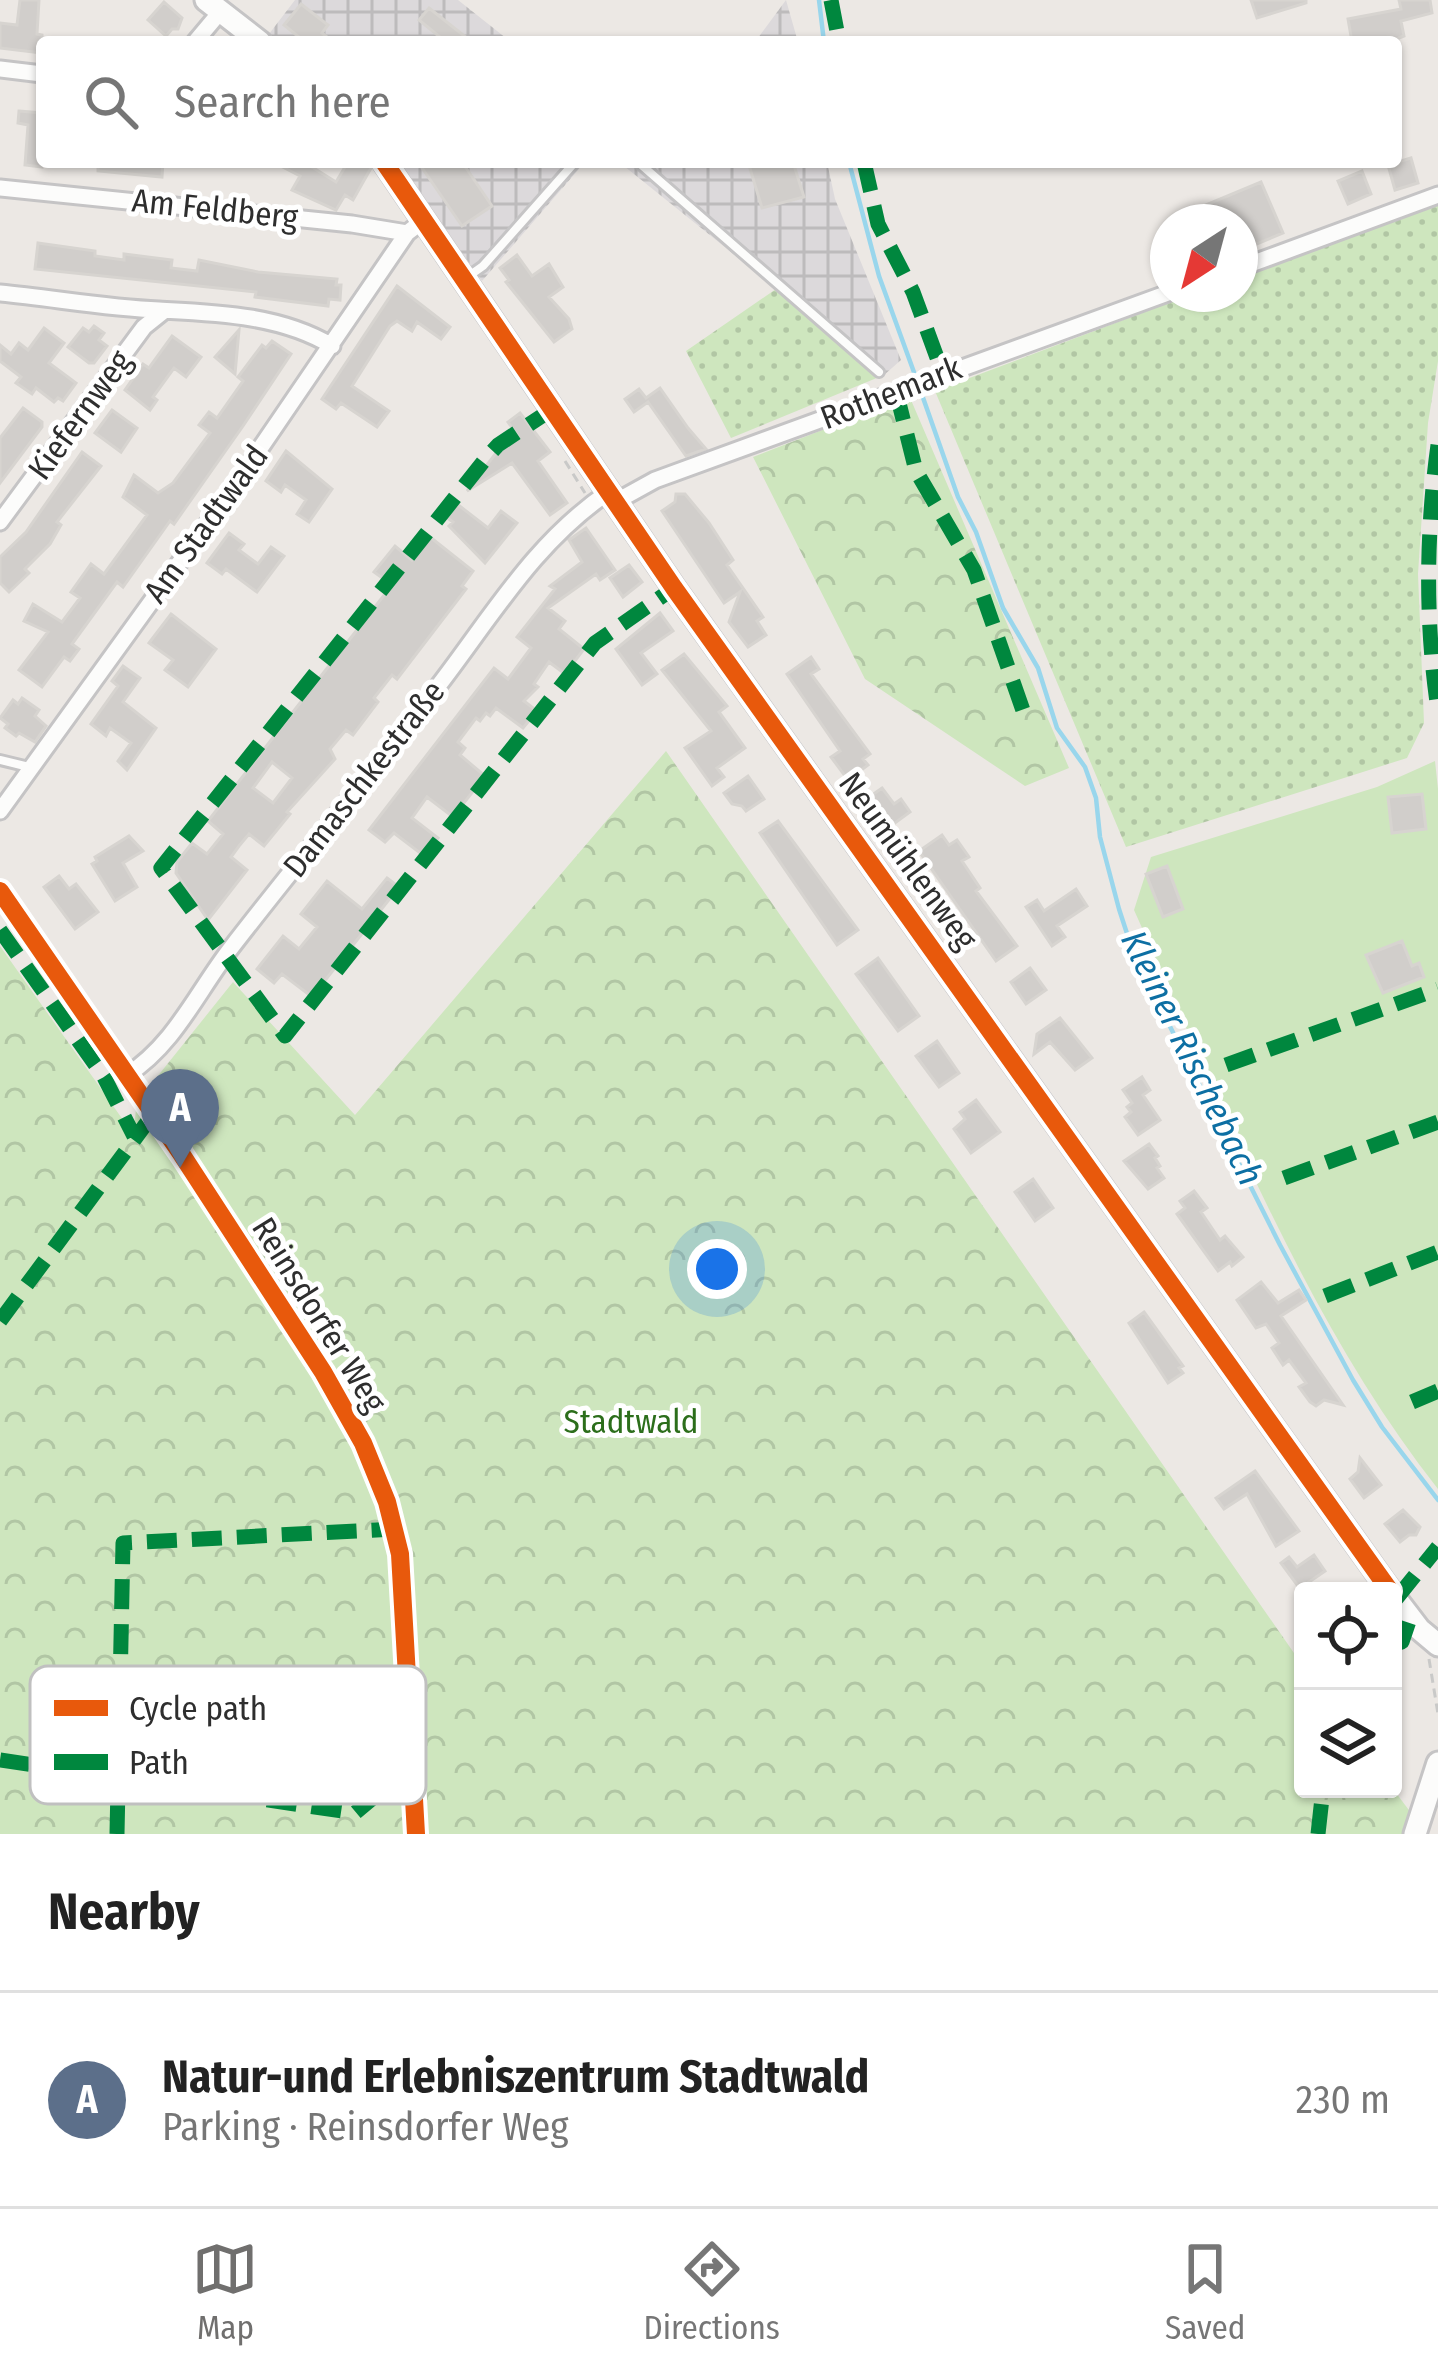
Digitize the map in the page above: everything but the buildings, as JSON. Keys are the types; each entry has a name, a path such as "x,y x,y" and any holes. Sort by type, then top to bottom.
{"street":[{"path":"198,36 213,6 252,36"},
{"path":"0,69 36,73"},
{"name":"Neumühlenweg","path":"387,168 416,226 465,279 700,624 1384,1582"},
{"name":"Am Feldberg","path":"0,188 352,224 416,226"},
{"path":"1258,261 1438,195"},
{"name":"Am Stadtwald","path":"0,811 416,226"},
{"name":"Kiefernweg","path":"0,293 218,312 301,330 332,346"},
{"name":"Rothemark","path":"613,496 1150,299"},
{"name":"Kiefernweg","path":"0,522 144,327 164,310"},
{"name":"Damaschkestraße","path":"128,1075 187,1017 226,953 436,690 550,538 613,496"},
{"name":"Reinsdorfer Weg","path":"0,891 128,1075 323,1372 363,1443 387,1502 403,1582 407,1666"},
{"name":"Neumühlenweg","path":"1402,1606 1432,1647"},
{"path":"1415,1834 1438,1763"},
{"name":"Reinsdorfer Weg","path":"414,1804 416,1834"}],"lane":[{"path":"465,279 483,266 569,168"},
{"path":"645,168 879,372"},
{"path":"0,760 31,768"}],"path":[{"path":"1432,1647 1438,1714"}],"shaded area":[{"path":"295,0 458,0 503,36 272,36"},
{"path":"786,0 796,36 759,36"},
{"path":"401,168 580,168 482,281"},
{"path":"626,168 828,168 835,199 901,360 884,375"}],"green space":[{"path":"1438,205 1438,361 1428,423 1418,574 1424,723 1407,758 1126,847 935,391 1150,310 1258,312 1258,270"},
{"path":"776,289 884,375 731,438 686,351"},
{"path":"911,400 1069,768 1025,786 865,679 753,457 889,404"},
{"name":"Stadtwald","path":"666,751 1294,1653 1294,1798 1400,1798 1427,1834 0,1834 0,946 133,1134 137,1102 233,982 355,1115"},
{"path":"1435,761 1438,1489 1390,1424 1307,1283 1134,910 1151,857 1377,787"}],"waterway":[{"name":"Kleiner Rischebach","path":"819,0 823,36"},
{"name":"Kleiner Rischebach","path":"851,168 879,276 915,375"},
{"name":"Kleiner Rischebach","path":"921,392 1003,608 1038,668 1057,728 1085,767 1134,955 1353,1380 1438,1500"}],"marked path":[{"path":"831,0 838,36"},
{"path":"865,168 878,224 913,292 943,374"},
{"path":"896,391 916,471 974,570 1026,719"},
{"path":"554,408 487,457 161,868 285,1036 595,643 674,588"},
{"path":"1438,445 1429,577 1438,709"},
{"path":"0,930 104,1077 134,1136"},
{"path":"1226,1065 1438,989"},
{"path":"0,1321 154,1113"},
{"path":"1284,1178 1438,1122"},
{"path":"1325,1296 1438,1252"},
{"path":"1412,1402 1438,1391"},
{"path":"120,1666 123,1543 395,1529"},
{"path":"1402,1592 1438,1547"},
{"path":"1402,1642 1410,1618"},
{"path":"0,1760 30,1764"},
{"path":"1318,1834 1322,1798"},
{"path":"117,1834 118,1804"},
{"path":"295,1804 355,1813 366,1804"}],"cycle path":[{"path":"388,168 674,588 1384,1582"},
{"path":"0,891 182,1155 323,1372 363,1443 387,1502 400,1554 406,1666"},
{"path":"414,1804 416,1834"}],"place":[{"name":"Natur-und Erlebniszentrum Stadtwald","path":"180,1168"}]}
